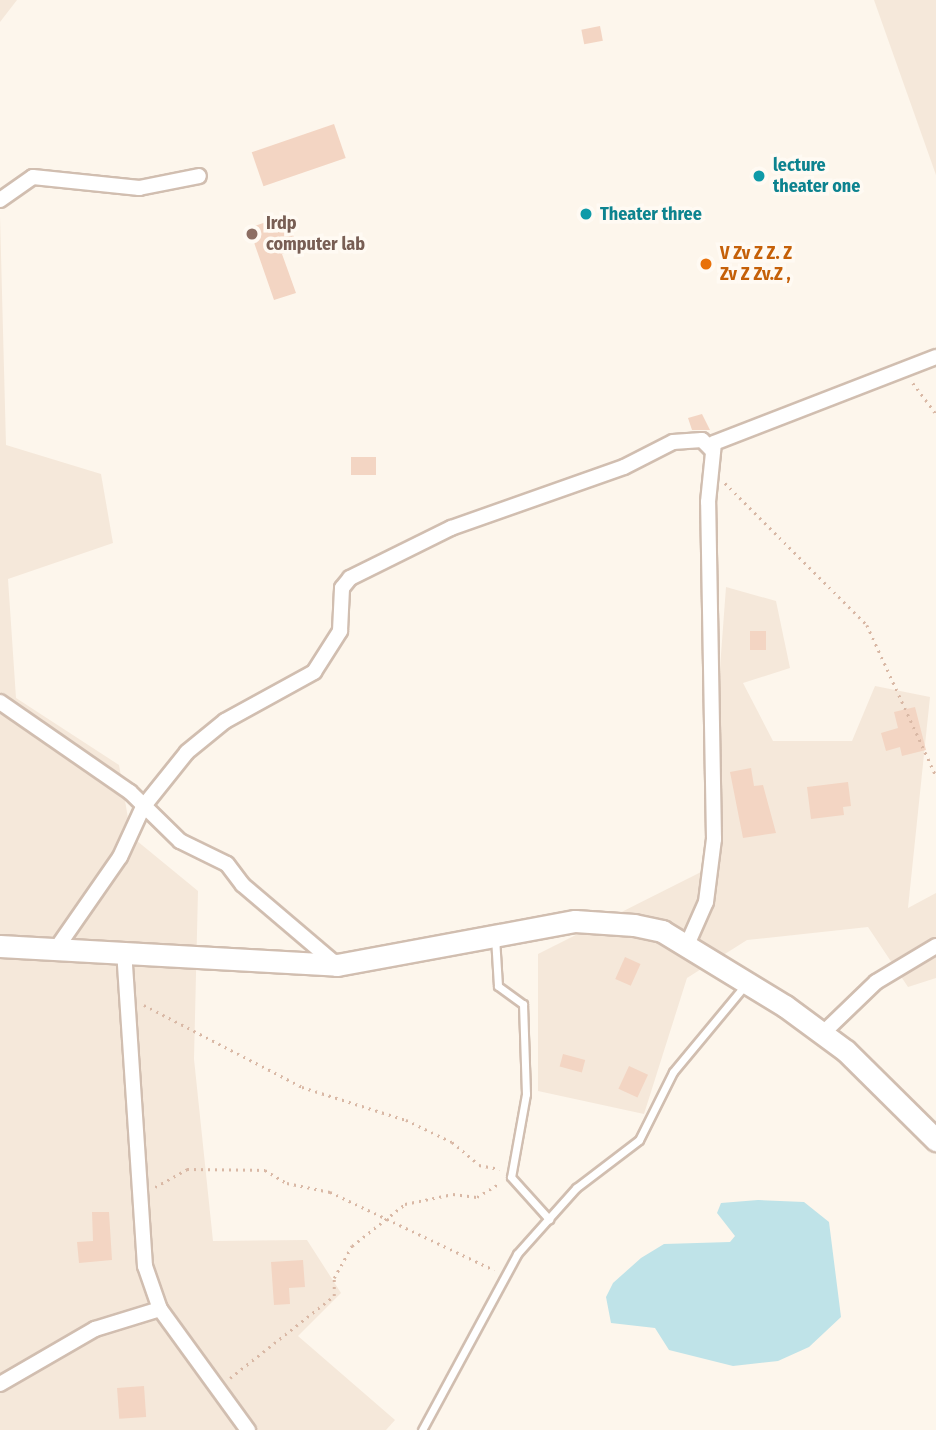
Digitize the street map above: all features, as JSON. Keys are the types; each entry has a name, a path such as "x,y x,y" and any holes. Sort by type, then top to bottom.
{"street":[{"path":"0,200 33,177 139,188 199,176"},
{"path":"710,456 719,438 898,368 936,357"},
{"path":"56,948 120,858 143,807 207,734 314,672 343,622 342,588 370,565 555,487 624,467 673,442 702,440 710,456 714,839 706,902 687,945"},
{"path":"0,702 143,807 180,841 227,864 243,886 337,965"},
{"path":"0,933 9,946 124,950 337,965 575,921 635,925 687,945 748,982 821,1035 936,1140"},
{"path":"821,1035 876,982 936,946"},
{"path":"124,950 145,1266 160,1309 248,1430"},
{"path":"0,1384 53,1360 95,1329 160,1309"}],"lane":[{"path":"495,937 498,986 523,1004 526,1094 510,1171 512,1180 549,1219"},
{"path":"422,1430 503,1276 576,1188 639,1140 673,1072 748,982"}],"path":[{"path":"898,368 936,414"},
{"path":"710,456 867,625 936,776"},
{"path":"129,995 179,1028 302,1087 406,1120 452,1142 479,1165 510,1171"},
{"path":"142,1195 178,1171 244,1168 320,1188 384,1219 471,1254 503,1276"},
{"path":"219,1387 334,1296 334,1278 352,1246 384,1219 417,1199 477,1197 512,1180"}],"shaded area":[{"path":"0,0 17,0 0,22"},
{"path":"874,0 936,0 936,175"},
{"path":"0,216 6,445 101,474 113,543 8,579 16,698 119,765 131,836 198,891 194,1059 213,1241 307,1240 341,1293 298,1336 395,1420 386,1430 0,1430"},
{"path":"726,587 776,601 790,668 743,683 773,741 852,741 875,686 930,697 908,908 936,893 936,978 908,987 868,927 747,940 687,978 644,1114 538,1091 538,954 705,870"}],"water":[{"path":"758,1200 804,1202 829,1222 841,1317 809,1347 778,1361 733,1366 669,1350 655,1328 611,1323 606,1297 613,1283 641,1258 664,1244 730,1242 735,1236 717,1213 721,1203"}],"building":[{"path":"600,26 603,41 584,44 581,30"},
{"path":"334,124 346,158 263,186 252,152"},
{"path":"286,215 298,248 282,254 296,293 274,300 249,228"},
{"path":"702,414 710,430 692,430 688,418"},
{"path":"351,457 376,457 376,475 351,475"},
{"path":"750,631 766,631 766,650 750,650"},
{"path":"915,707 926,750 902,756 900,747 886,751 881,733 898,728 894,712"},
{"path":"751,768 754,786 763,785 776,833 743,838 730,772"},
{"path":"848,782 851,806 843,807 844,815 811,819 807,787"},
{"path":"625,957 641,964 631,986 615,979"},
{"path":"563,1054 585,1060 582,1073 560,1067"},
{"path":"629,1066 648,1075 637,1098 618,1089"},
{"path":"92,1212 109,1212 112,1260 79,1263 77,1242 93,1241"},
{"path":"303,1260 305,1287 289,1288 290,1304 274,1305 271,1262"},
{"path":"144,1386 146,1417 119,1419 117,1388"}],"place":[{"name":"lecture theater one","path":"759,176"},
{"name":"Theater three","path":"586,214"},
{"name":"Irdp computer lab","path":"252,234"},
{"name":"V Zv Z Z. Z Zv Z Zv.Z ,","path":"706,264"}]}
